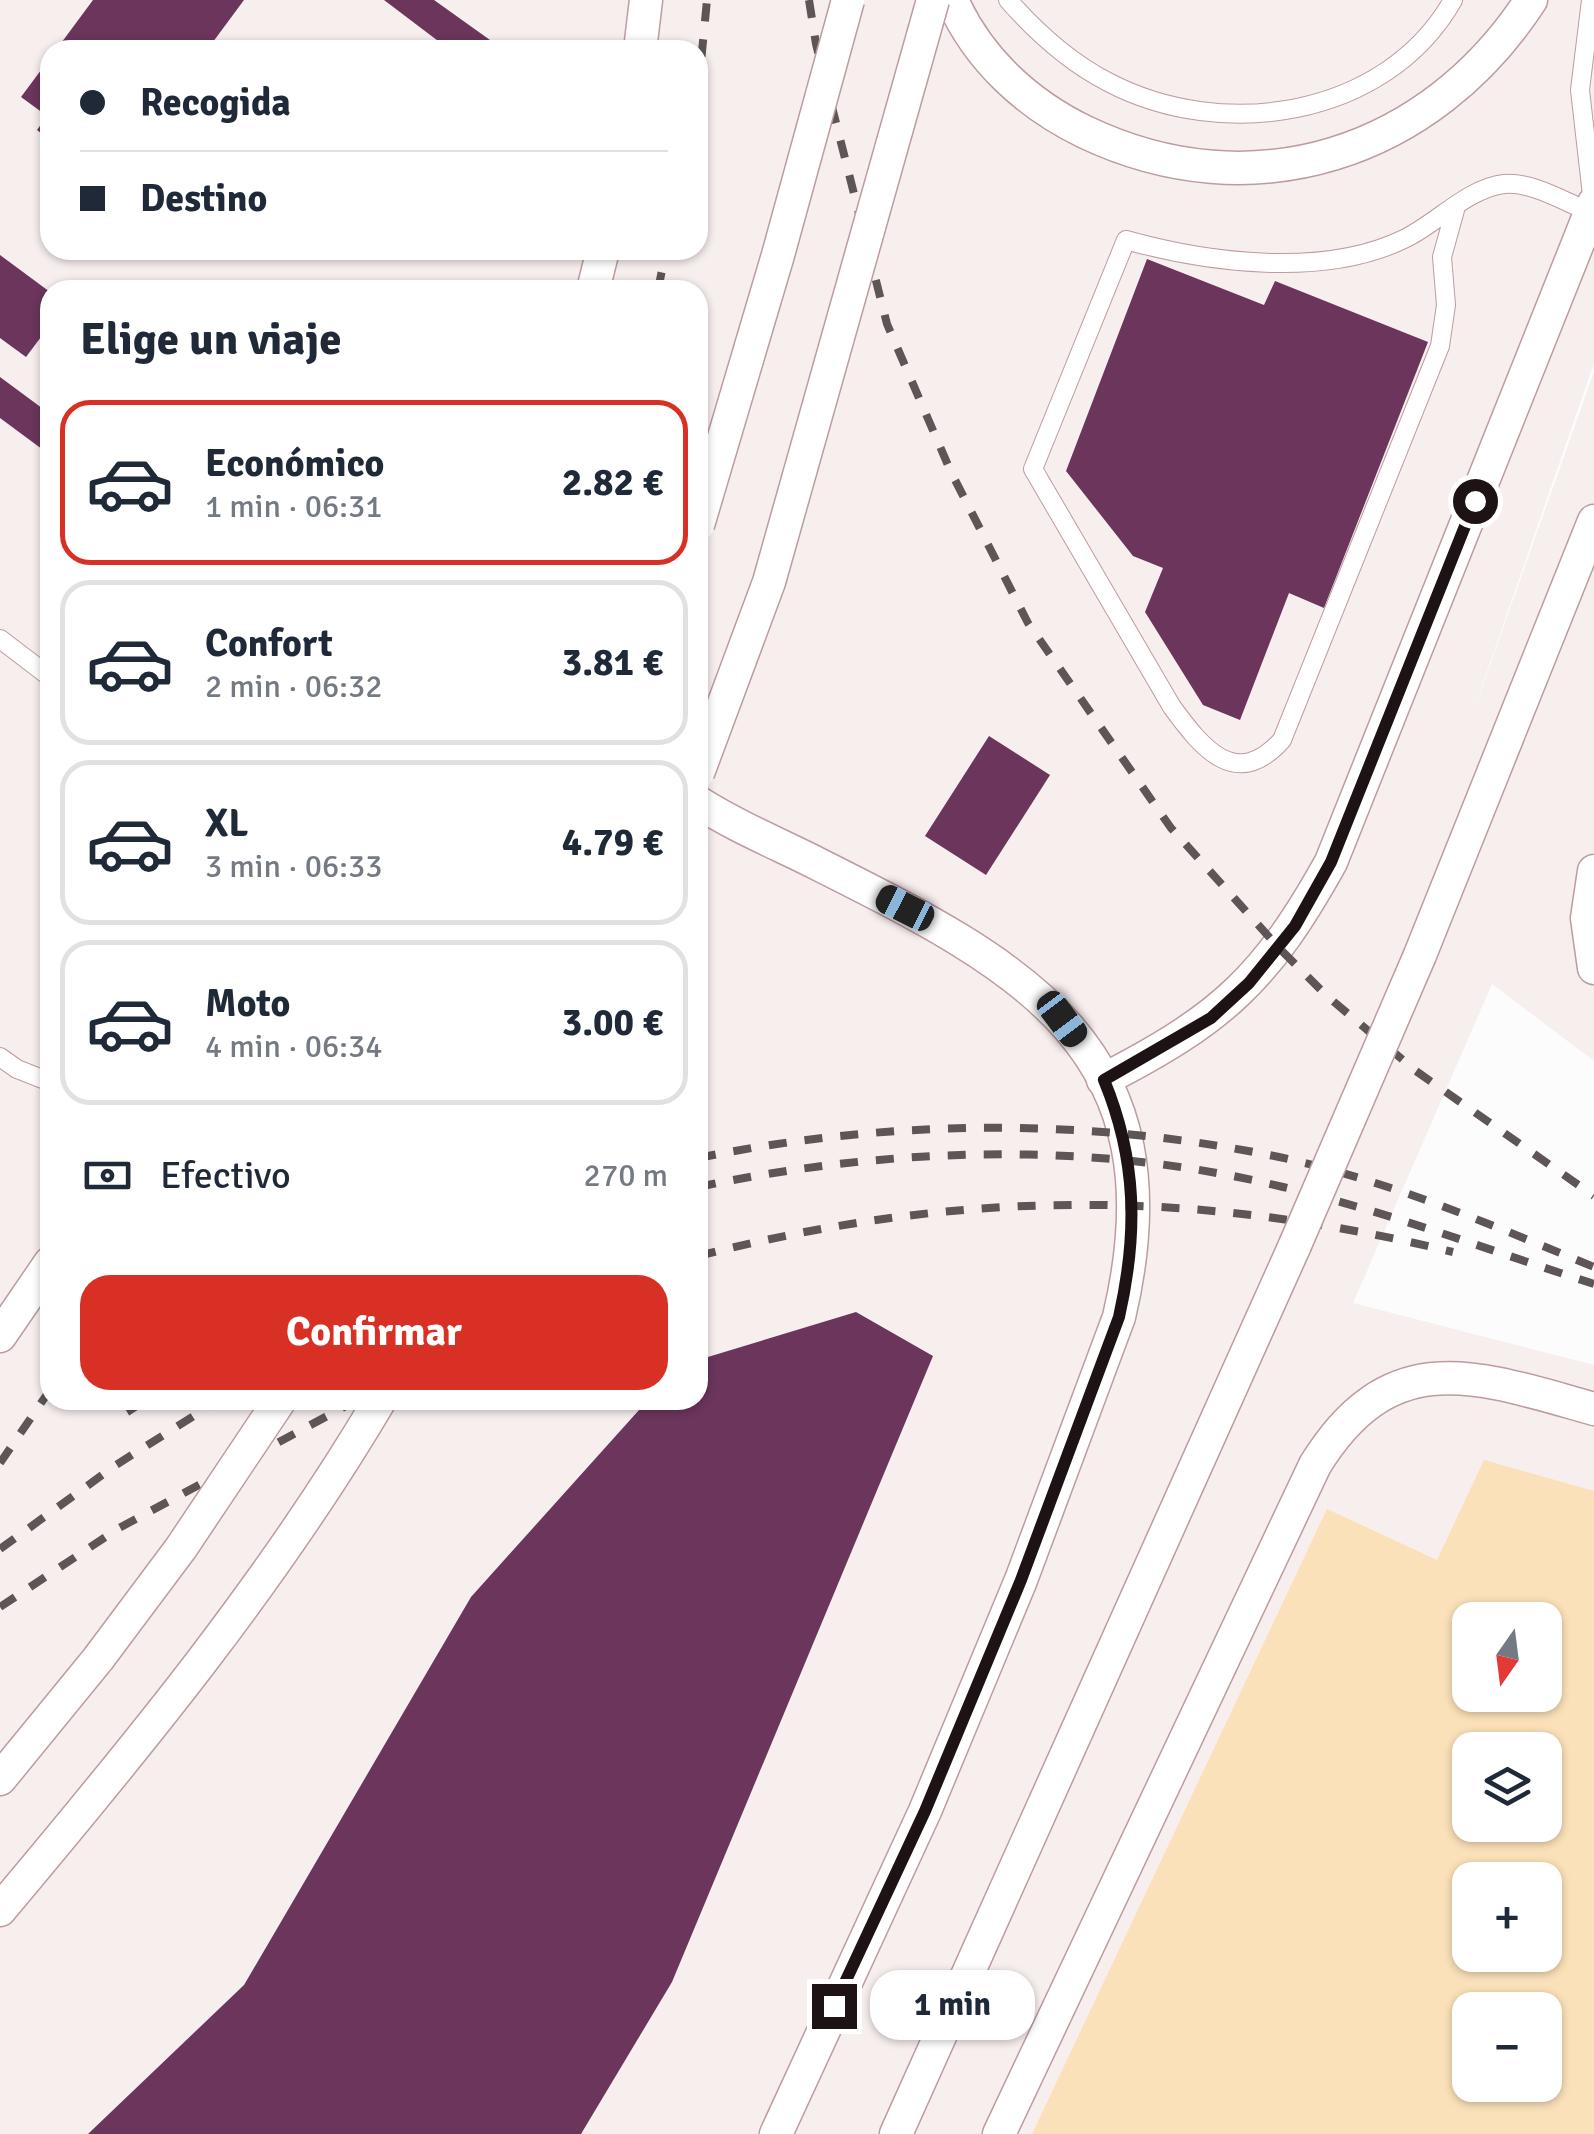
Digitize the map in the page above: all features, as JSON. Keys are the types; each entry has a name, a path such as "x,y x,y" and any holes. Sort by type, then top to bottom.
{"street":[{"path":"641,40 646,0"},
{"path":"708,491 848,0"},
{"path":"708,746 769,582 933,0"},
{"path":"952,0 993,64 1025,96 1067,124 1151,158 1244,169 1290,167 1350,148 1426,112 1501,44 1531,0"},
{"path":"1104,1080 1211,1018 1249,983 1304,910 1331,862 1593,206"},
{"path":"896,2134 1295,1245 1420,955 1594,522"},
{"path":"708,808 935,924 1002,964 1062,1019 1104,1080 1124,1132 1134,1204 1129,1274 1119,1317 1021,1580 932,1793 776,2134"},
{"path":"1594,870 1587,918 1594,968"},
{"path":"0,1336 40,1278"},
{"path":"999,2134 1315,1465 1344,1423 1391,1389 1427,1378 1465,1378 1513,1386 1594,1409"},
{"path":"0,1780 181,1548 273,1410"},
{"path":"0,1910 164,1711 301,1524 374,1410"}],"lane":[{"path":"1008,0 1049,43 1109,84 1188,109 1229,114 1274,113 1316,105 1360,87 1424,40 1453,0"},
{"path":"1455,210 1442,258 1445,324 1440,346 1282,740 1259,760 1230,762 1199,744 1172,707 1032,469 1126,240 1177,254 1272,263 1317,259 1398,242 1477,193 1501,184 1518,184 1593,206 1580,90 1591,0"},
{"path":"0,640 40,669"},
{"path":"0,1057 17,1070 40,1078"}],"shaded area":[{"path":"0,0 1594,0 1594,363 1459,752 1594,372 1594,1061 1492,984 1353,1303 1594,1365 1594,2134 0,2134"},
{"path":"1484,1460 1594,1491 1594,2134 1032,2134 1327,1509 1437,1560"}],"building":[{"path":"93,0 244,0 214,40 63,40"},
{"path":"384,0 434,0 490,40 437,40"},
{"path":"40,71 40,111 21,97"},
{"path":"0,255 40,285 40,338 26,357 0,338"},
{"path":"1147,259 1264,305 1275,281 1428,342 1324,608 1289,593 1240,720 1203,705 1145,612 1163,568 1133,556 1066,471"},
{"path":"0,377 40,407 40,448 0,418"},
{"path":"989,736 1050,775 986,875 925,836"},
{"path":"856,1312 933,1356 672,1982 581,2134 88,2134 244,1985 471,1597 639,1410 708,1410 708,1357"}],"railway":[{"path":"703,40 707,0"},
{"path":"809,0 816,44 887,324 951,472 1028,623 1171,828 1279,948 1327,996 1416,1071 1594,1196"},
{"path":"660,280 664,260"},
{"path":"708,1156 768,1145 909,1130 1051,1129 1193,1142 1307,1163 1349,1175 1432,1202 1594,1267"},
{"path":"708,1185 916,1157 990,1154 1137,1162 1211,1172 1323,1197 1594,1284"},
{"path":"708,1254 890,1218 983,1208 1075,1205 1168,1207 1261,1216 1453,1252"},
{"path":"0,1463 40,1405"},
{"path":"0,1549 116,1465 203,1410"},
{"path":"0,1607 119,1528 338,1410"}],"route":[{"path":"834,2006 925,1811 1021,1580 1119,1317 1129,1274 1134,1204 1124,1132 1104,1080 1211,1018 1249,983 1295,926 1331,862 1475,501"}]}
